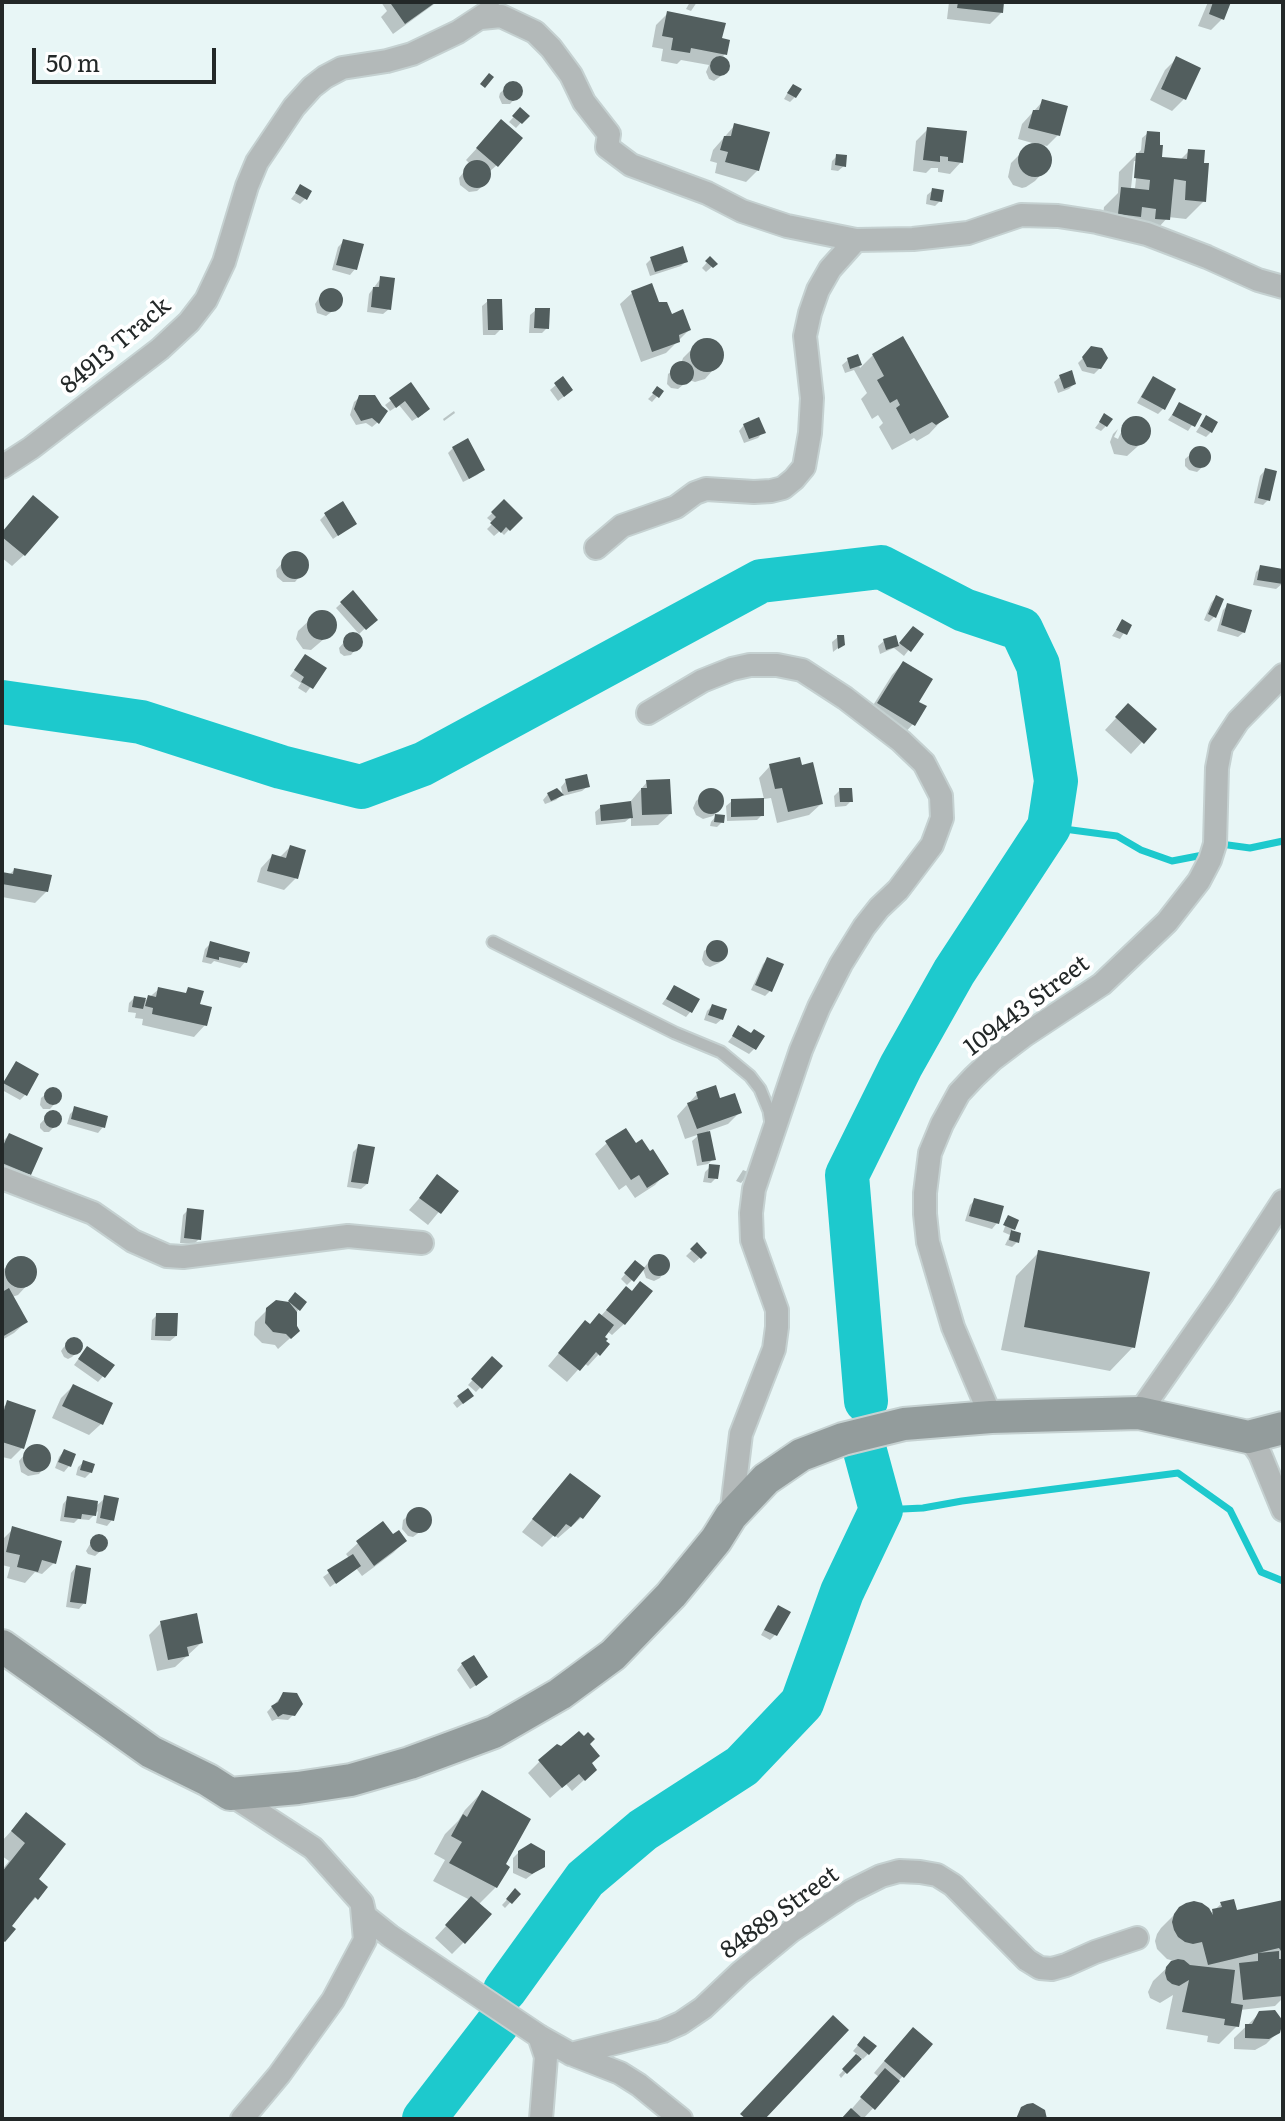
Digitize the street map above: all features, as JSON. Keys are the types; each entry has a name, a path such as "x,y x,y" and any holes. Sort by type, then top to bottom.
{"street":[{"name":"84913 Track","path":"2,467 160,349 189,322 206,300 224,262 257,162 294,107 312,87 342,68 412,54 481,18 500,2"},
{"path":"481,18 501,16 535,32 571,75 584,102 609,134 607,147 631,165 707,193 742,211 787,226 856,240 913,239 968,233 1021,215 1058,216 1147,234 1258,280 1283,287"},
{"path":"596,548 622,526 676,507 706,489 763,492 783,488 794,479 804,467 810,433 812,398 805,336 810,313 830,269 856,240"},
{"path":"648,713 702,681 732,669 777,665 802,670 901,741 924,763 941,796 942,818 932,845 898,890 864,927 830,985 801,1050 754,1189 752,1240 777,1310 777,1327 774,1349 741,1434 731,1516"},
{"name":"109443 Street","path":"991,1417 953,1327 928,1242 925,1204 930,1153 959,1093 974,1077 1025,1035 1102,984 1167,922 1199,881 1215,844 1217,768 1221,747 1238,721 1283,675"},
{"path":"2,1178 93,1213 133,1241 167,1256 195,1256 348,1236 422,1243"},
{"path":"1139,1413 1283,1201"},
{"path":"230,1794 351,1780 410,1763 494,1732 560,1694 613,1655 671,1595 716,1540 731,1516 766,1479 801,1455 843,1439 904,1424 991,1417 1139,1413 1248,1437 1283,1428"},
{"path":"1248,1437 1260,1454 1283,1510"},
{"path":"2,1646 151,1752 208,1780 313,1848 362,1903 365,1916 390,1936 539,2036 571,2054 620,2073 681,2119"},
{"name":"84889 Street","path":"571,2054 663,2031 681,2023 703,2008 791,1931 851,1891 899,1871 937,1875 953,1885 1027,1960 1040,1968 1066,1965 1137,1938"},
{"path":"242,2119 279,2075 333,2000 365,1940 362,1903"},
{"path":"539,2036 546,2057 541,2119"}],"lane":[{"path":"493,942 662,1027 721,1052 750,1076 760,1089 769,1111 772,1133"}],"building":[{"path":"436,2 405,24 391,4"},
{"path":"958,2 1004,2 1003,13 957,8"},
{"path":"1213,2 1231,2 1224,20 1209,14"},
{"path":"667,11 726,23 722,38 730,40 727,55 691,48 690,53 671,50 673,38 662,36"},
{"path":"720,56 727,59 730,66 727,73 720,76 713,73 710,66 713,59"},
{"path":"1176,56 1201,68 1186,100 1161,89"},
{"path":"489,73 494,77 485,88 480,84"},
{"path":"513,81 520,84 523,91 520,98 513,101 506,98 503,91 506,84"},
{"path":"793,84 802,89 796,98 787,93"},
{"path":"1042,99 1068,106 1060,136 1028,128 1033,110 1039,110"},
{"path":"520,107 530,116 522,124 512,116"},
{"path":"501,119 523,138 498,167 476,148"},
{"path":"734,123 770,132 759,171 725,162 728,152 720,150 724,136 731,136"},
{"path":"927,127 967,131 963,163 948,161 948,157 940,156 940,162 923,160"},
{"path":"1147,131 1160,132 1162,157 1187,159 1188,149 1205,150 1204,163 1209,163 1206,202 1185,200 1186,181 1174,179 1170,220 1155,219 1156,209 1142,207 1141,217 1118,214 1121,187 1149,190 1150,180 1134,178 1136,153 1144,153"},
{"path":"1035,143 1047,148 1052,160 1047,172 1035,177 1023,172 1018,160 1023,148"},
{"path":"836,154 847,155 846,167 835,165"},
{"path":"477,160 487,164 491,174 487,184 477,188 467,184 463,174 467,164"},
{"path":"300,184 312,191 307,200 295,193"},
{"path":"932,188 944,190 942,202 930,200"},
{"path":"343,239 364,244 357,270 336,265"},
{"path":"683,246 688,262 655,272 650,257"},
{"path":"710,256 718,264 713,268 705,261"},
{"path":"380,276 395,278 391,310 371,307 373,287 379,287"},
{"path":"652,283 659,302 667,302 672,314 683,309 691,330 679,335 680,342 652,352 631,291"},
{"path":"331,288 339,292 343,300 339,308 331,312 323,308 319,300 323,292"},
{"path":"487,299 502,299 503,330 488,330"},
{"path":"535,308 550,308 549,329 534,328"},
{"path":"903,336 949,417 910,434 896,408 900,405 897,399 890,403 877,380 884,376 872,354"},
{"path":"707,338 719,343 724,355 719,367 707,372 695,367 690,355 695,343"},
{"path":"1091,346 1102,348 1108,358 1101,369 1087,367 1082,357"},
{"path":"858,354 862,365 850,369 847,358"},
{"path":"682,361 693,368 694,373 687,384 682,385 671,378 670,373 677,362"},
{"path":"1072,370 1076,384 1064,389 1059,375"},
{"path":"563,376 573,390 564,397 554,383"},
{"path":"1153,376 1176,389 1165,410 1141,397"},
{"path":"411,382 430,409 418,418 405,401 396,408 389,398"},
{"path":"657,386 664,391 659,398 652,393"},
{"path":"359,395 375,395 388,411 379,424 372,418 361,421 354,409"},
{"path":"1179,402 1202,414 1195,427 1172,415"},
{"path":"1104,413 1113,419 1107,427 1099,422"},
{"path":"1206,415 1218,422 1212,433 1200,426"},
{"path":"1136,416 1147,420 1151,431 1147,442 1136,446 1125,442 1121,431 1125,420"},
{"path":"759,417 766,433 749,439 743,424"},
{"path":"468,438 485,470 469,479 452,447"},
{"path":"1200,446 1208,449 1211,457 1208,465 1200,468 1192,465 1189,457 1192,449"},
{"path":"1265,468 1277,471 1270,501 1258,498"},
{"path":"33,495 59,517 25,556 2,537 2,532"},
{"path":"504,499 523,518 510,531 506,527 501,533 490,523 496,517 491,512"},
{"path":"343,501 357,524 338,536 324,513"},
{"path":"295,551 305,555 309,565 305,575 295,579 285,575 281,565 285,555"},
{"path":"1260,565 1283,569 1283,584 1257,580"},
{"path":"353,590 378,620 366,630 340,602"},
{"path":"1216,595 1224,599 1216,618 1208,614"},
{"path":"1227,603 1252,610 1245,633 1221,625"},
{"path":"322,610 328,611 336,619 336,631 328,639 322,640 316,639 308,631 307,625 308,619 316,611"},
{"path":"1122,619 1132,625 1127,635 1116,630"},
{"path":"913,626 924,634 911,652 899,643"},
{"path":"353,632 360,635 363,642 360,649 353,652 346,649 343,642 346,635"},
{"path":"837,635 844,635 845,645 838,649"},
{"path":"896,635 899,646 886,650 883,639"},
{"path":"305,654 327,668 313,689 301,682 304,677 294,670"},
{"path":"903,661 933,679 919,702 927,706 915,726 877,703"},
{"path":"1128,703 1157,729 1144,744 1115,717"},
{"path":"800,757 802,765 813,762 823,804 788,812 782,788 775,789 769,764"},
{"path":"587,774 590,787 568,792 565,779"},
{"path":"670,779 672,814 642,815 641,788 647,788 646,780"},
{"path":"557,788 564,795 551,801 547,793"},
{"path":"711,788 720,792 724,801 720,810 711,814 702,810 698,801 702,792"},
{"path":"839,788 852,788 853,802 840,802"},
{"path":"764,798 764,816 731,817 731,799"},
{"path":"631,801 633,818 601,821 600,805"},
{"path":"715,814 725,815 724,823 714,822"},
{"path":"290,845 306,850 298,879 267,871 272,854 286,858"},
{"path":"14,868 52,875 48,892 2,884 2,872 13,874"},
{"path":"717,940 725,943 728,951 725,959 717,962 709,959 706,951 709,943"},
{"path":"210,941 250,952 247,963 206,957"},
{"path":"767,957 784,964 772,992 755,985"},
{"path":"674,985 700,999 692,1013 666,999"},
{"path":"158,987 186,993 188,987 204,991 200,1004 212,1007 207,1026 152,1014 153,1008 145,1006 148,995 156,997"},
{"path":"134,996 146,998 143,1009 132,1007"},
{"path":"712,1004 727,1009 723,1020 708,1015"},
{"path":"738,1025 751,1033 754,1029 765,1036 756,1050 732,1036"},
{"path":"16,1061 39,1074 27,1096 3,1083"},
{"path":"716,1085 720,1098 735,1093 742,1113 697,1129 687,1103 698,1099 696,1092"},
{"path":"53,1087 62,1096 53,1105 44,1096"},
{"path":"74,1106 108,1116 105,1128 71,1119"},
{"path":"53,1110 62,1119 53,1128 44,1119"},
{"path":"626,1128 636,1143 642,1139 650,1151 653,1149 669,1174 647,1188 639,1175 631,1180 605,1141"},
{"path":"710,1131 716,1160 702,1162 697,1134"},
{"path":"9,1133 43,1148 31,1175 2,1163 2,1148"},
{"path":"358,1144 375,1147 368,1184 351,1182"},
{"path":"709,1164 720,1165 718,1179 708,1178"},
{"path":"437,1174 459,1191 441,1214 419,1198"},
{"path":"974,1198 1004,1206 999,1224 969,1216"},
{"path":"187,1208 204,1210 201,1240 184,1238"},
{"path":"1008,1215 1019,1220 1015,1230 1003,1225"},
{"path":"1011,1230 1021,1233 1019,1243 1009,1240"},
{"path":"697,1242 707,1253 701,1259 690,1249"},
{"path":"1038,1250 1150,1272 1135,1348 1024,1327"},
{"path":"655,1254 663,1254 670,1265 663,1276 655,1276 648,1269 648,1261"},
{"path":"21,1256 32,1261 37,1272 32,1283 21,1288 10,1283 5,1272 10,1261"},
{"path":"635,1260 645,1268 634,1282 624,1273"},
{"path":"640,1281 653,1291 625,1325 606,1310 626,1286 632,1291"},
{"path":"9,1288 28,1322 2,1337 2,1292"},
{"path":"295,1292 307,1302 300,1311 288,1301"},
{"path":"276,1300 289,1302 297,1312 300,1331 291,1339 286,1334 273,1332 265,1323 266,1308"},
{"path":"156,1313 178,1313 177,1336 155,1336"},
{"path":"599,1313 614,1325 605,1337 610,1344 600,1356 596,1352 580,1371 558,1353 585,1320 590,1324"},
{"path":"74,1337 83,1346 74,1355 65,1346"},
{"path":"87,1346 115,1365 105,1378 78,1359"},
{"path":"492,1356 503,1366 482,1389 471,1379"},
{"path":"73,1384 113,1403 103,1425 62,1406"},
{"path":"468,1388 474,1396 463,1404 457,1396"},
{"path":"7,1400 36,1410 24,1449 2,1442 2,1417"},
{"path":"37,1444 47,1448 51,1458 47,1468 37,1472 27,1468 23,1458 27,1448"},
{"path":"64,1449 76,1454 71,1467 58,1462"},
{"path":"83,1460 95,1464 92,1473 80,1470"},
{"path":"570,1473 601,1496 583,1519 580,1517 571,1527 566,1524 555,1537 532,1519"},
{"path":"104,1495 119,1498 114,1521 100,1518"},
{"path":"67,1496 98,1501 96,1516 82,1514 81,1519 64,1517"},
{"path":"419,1507 428,1511 432,1520 428,1529 419,1533 410,1529 406,1520 410,1511"},
{"path":"383,1521 393,1534 399,1530 407,1541 374,1566 356,1541"},
{"path":"12,1526 62,1541 56,1564 42,1560 38,1572 17,1567 20,1555 6,1552"},
{"path":"99,1534 108,1543 99,1552 90,1543"},
{"path":"353,1554 361,1566 336,1584 327,1570"},
{"path":"76,1565 91,1568 86,1604 70,1602"},
{"path":"778,1605 791,1612 777,1636 764,1630"},
{"path":"197,1613 203,1643 187,1647 189,1656 168,1660 160,1621"},
{"path":"474,1655 488,1677 476,1686 461,1663"},
{"path":"283,1692 297,1693 303,1704 295,1716 283,1714 278,1717 271,1706 278,1702"},
{"path":"579,1731 584,1736 588,1732 595,1739 590,1744 600,1756 592,1763 597,1770 585,1781 579,1774 562,1788 538,1760"},
{"path":"482,1790 531,1819 506,1864 510,1867 497,1888 449,1863 462,1842 451,1836 463,1814 467,1817"},
{"path":"26,1812 66,1844 39,1879 48,1887 38,1900 35,1897 12,1926 16,1929 5,1942 2,1940 2,1872 25,1843 11,1831"},
{"path":"531,1843 545,1851 545,1867 532,1874 518,1868 518,1851"},
{"path":"515,1888 521,1894 512,1904 506,1899"},
{"path":"471,1896 492,1914 465,1944 445,1925"},
{"path":"1234,1899 1237,1910 1283,1900 1283,1954 1279,1948 1208,1965 1202,1942 1193,1944 1178,1937 1172,1922 1179,1907 1194,1901 1209,1908 1213,1915 1212,1909 1222,1907 1220,1902"},
{"path":"1279,1951 1279,1959 1283,1959 1283,1996 1243,2000 1239,1963 1258,1961 1258,1953"},
{"path":"1178,1959 1190,1965 1235,1970 1231,2003 1243,2005 1239,2027 1224,2025 1225,2019 1182,2012 1189,1980 1179,1986 1172,1984 1165,1973 1171,1961"},
{"path":"1275,2010 1283,2021 1280,2033 1269,2039 1245,2038 1245,2024 1252,2024 1259,2011"},
{"path":"833,2015 849,2030 765,2119 746,2119 740,2114"},
{"path":"913,2027 933,2044 904,2078 884,2061"},
{"path":"864,2036 877,2046 869,2055 857,2045"},
{"path":"856,2054 862,2059 847,2074 842,2069"},
{"path":"885,2068 900,2081 875,2110 860,2097"},
{"path":"1033,2103 1045,2110 1047,2119 1016,2119 1021,2107"},
{"path":"851,2108 863,2119 841,2119"}],"waterway":[{"path":"2,702 141,722 281,767 361,787 423,764 761,581 881,567 964,610 1021,629 1038,665 1056,781 1049,827 954,972 901,1066 847,1175 866,1401"},
{"path":"1049,827 1117,836 1141,850 1172,861 1203,855"},
{"path":"1228,845 1250,848 1283,841"},
{"path":"505,1990 585,1879 643,1830 742,1766 802,1703 842,1592 881,1510 865,1451"},
{"path":"881,1510 923,1508 1178,1473 1230,1510 1261,1572 1283,1581"},
{"path":"424,2119 498,2023"}]}
